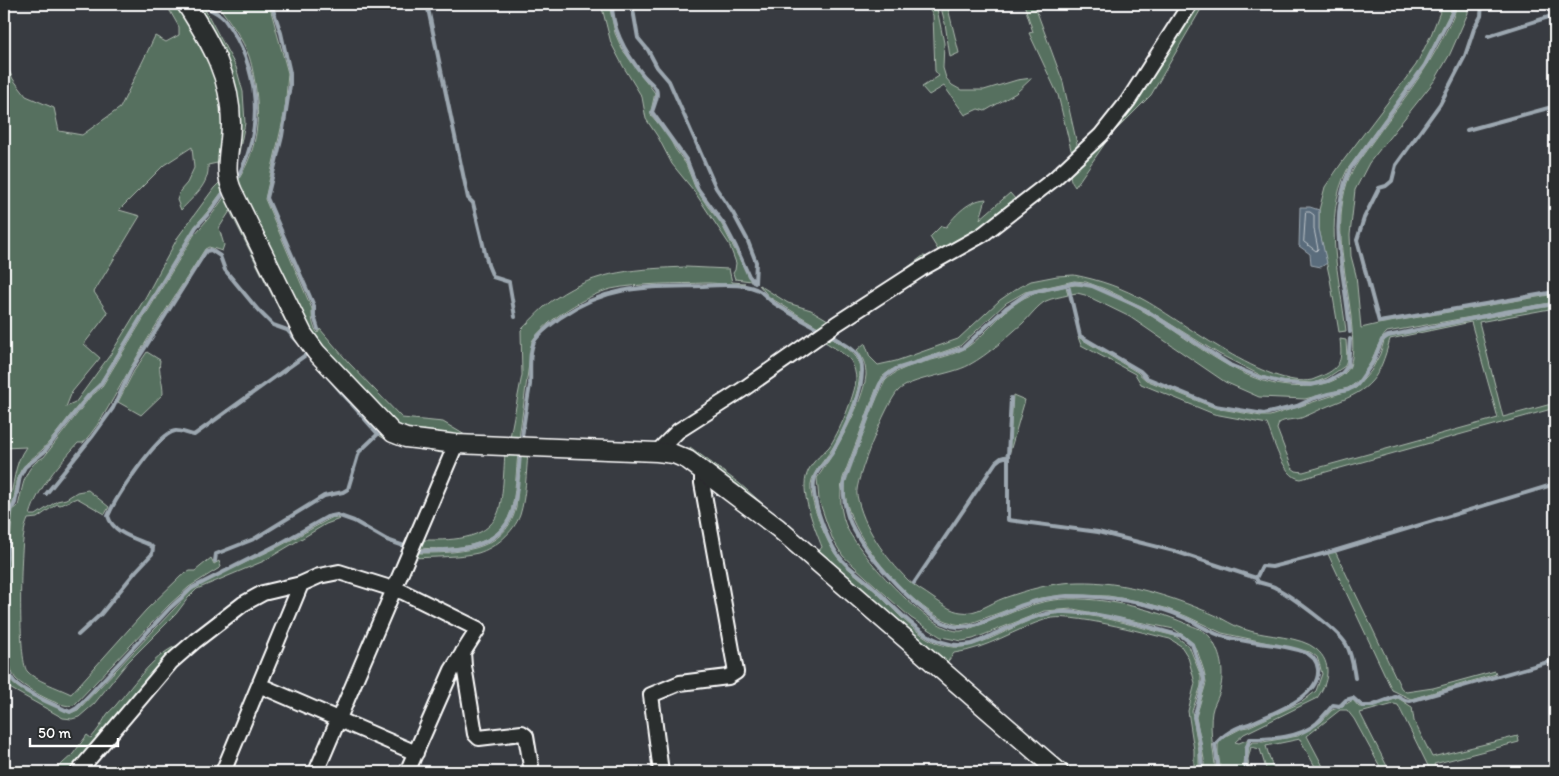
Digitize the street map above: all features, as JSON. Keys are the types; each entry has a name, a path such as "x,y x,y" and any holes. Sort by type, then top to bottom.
{"street":[{"path":"186,4 216,53 228,90 231,125 227,162 228,180 303,334 316,352 393,433 406,438 456,444 657,452 674,454 688,460 778,528 1059,772"},
{"path":"657,452 678,431 921,269 982,235 1054,179 1101,135 1128,101 1190,4"},
{"path":"316,772 456,444"},
{"path":"661,772 651,695 680,683 728,677 736,672 702,484 702,469"},
{"path":"78,772 172,662 194,641 243,604 263,593 339,572 395,589 478,629 452,670 407,772"},
{"path":"223,772 301,584"},
{"path":"463,652 476,734 480,738 522,733 526,736 532,772"},
{"path":"259,685 416,753"}],"green space":[{"path":"166,4 184,4 221,75 227,185 196,225 99,384 84,399 43,449 21,470 11,507 8,505 16,468 26,447 4,448 4,61 13,79 26,96 54,108 59,131 82,135 120,108 155,36 166,42 179,35 179,27","holes":["192,147 194,168 187,183 180,191 177,200 181,210 204,184 208,165 217,163 220,182 178,237 145,298 110,355 75,403 66,407 72,392 100,358 84,344 108,313 94,292 140,216 119,210 164,165"]},
{"path":"191,4 202,4 236,67 243,92 245,123 235,173 237,128"},
{"path":"207,4 269,4 288,73 285,111 265,199 312,309 316,331 318,333 320,329 349,363 402,418 443,422 465,435 426,433 390,420 316,342 235,185 248,161 256,136 258,111 255,83 249,57 237,33 219,7 208,6"},
{"path":"601,4 609,4 615,33 622,49 655,93 651,115 668,135 686,164 695,187 721,223 751,281 735,279 733,273 736,263 729,244 694,191 672,164 646,119 642,97 611,43"},
{"path":"932,4 936,4 944,43 943,68 946,78 952,85 961,90 984,90 1017,80 1032,78 1016,93 985,111 978,109 965,115 944,86 929,95 922,87 939,76 935,71 933,15 930,11"},
{"path":"940,4 947,4 959,53 950,57 945,23"},
{"path":"1024,4 1034,4 1063,82 1079,153 1073,158 1058,95 1029,33 1033,32"},
{"path":"1196,4 1204,4 1151,95 1110,136 1075,187 1070,178 1072,169 1103,139 1136,101"},
{"path":"1443,4 1451,4 1451,11 1422,68 1347,170 1340,189 1335,208 1334,228 1337,270 1346,331 1339,332 1319,229 1319,210 1325,187 1416,65 1431,35"},
{"path":"1456,4 1468,4 1468,13 1450,54 1435,80 1369,163 1355,190 1350,235 1361,328 1555,294 1555,302 1387,332 1378,346 1368,369 1356,382 1348,388 1305,399 1259,397 1225,382 1130,317 1085,295 1071,294 1069,286 1075,285 1093,287 1105,292 1143,311 1227,365 1250,376 1273,383 1297,386 1323,384 1342,376 1350,366 1353,348 1341,233 1341,216 1347,183 1358,161 1411,90 1437,49 1452,20"},
{"path":"227,193 290,321 386,431 449,446 447,454 394,444 380,436 380,433 308,352 285,321 230,211 219,228 224,245 222,251 209,247 205,249 148,339 97,426 83,443 78,443 38,495 30,515 36,515 57,501 66,499 77,492 88,490 109,507 105,514 77,498 60,505 57,504 37,518 28,519 23,544 21,582 22,647 27,671 41,681 71,694 146,610 181,576 190,571 195,571 211,558 214,564 219,561 221,567 189,587 169,605 74,705 61,704 44,697 21,683 16,679 10,664 8,562 13,510 18,506 25,478 32,466 44,457 90,397 101,388 194,235"},
{"path":"1010,193 1016,200 1017,205 835,322 831,319 880,288 923,256 930,257 938,250 930,237 941,226 946,227 969,205 986,199 980,219"},
{"path":"686,267 729,269 732,282 745,283 659,284 622,287 601,292 568,309 538,333 532,341 519,439 510,437 522,375 521,330 538,313 551,301 571,289 602,276 635,270"},
{"path":"1074,275 1093,279 1129,292 1227,352 1273,374 1294,380 1312,380 1329,373 1339,362 1341,352 1340,339 1346,340 1347,359 1345,366 1327,378 1314,383 1277,381 1262,376 1219,354 1141,306 1086,282 1074,281 1025,292 1006,303 960,346 891,370 883,376 877,387 843,478 841,498 843,518 848,530 867,557 898,591 932,620 948,629 963,631 1035,604 1059,599 1077,599 1097,600 1136,607 1172,618 1205,632 1210,637 1220,658 1222,672 1221,687 1211,719 1216,772 1204,772 1204,759 1196,717 1206,683 1204,671 1197,650 1187,638 1174,629 1073,609 1044,611 973,639 962,641 941,637 911,618 843,556 833,540 819,500 817,478 847,428 864,386 865,368 857,350 865,343 870,357 878,365 896,361 958,339 1000,300 1031,281"},
{"path":"759,285 788,303 811,310 833,323 823,330 769,297"},
{"path":"1066,286 1068,295 1043,303 1004,340 976,361 961,368 912,383 898,391 879,425 857,487 857,495 864,519 883,551 908,580 943,605 961,612 972,612 1031,589 1070,582 1096,582 1163,595 1210,613 1242,629 1293,639 1310,645 1325,660 1327,667 1326,680 1321,692 1317,698 1244,734 1235,742 1239,743 1249,739 1245,747 1244,772 1221,772 1218,745 1221,739 1302,702 1316,691 1322,674 1317,657 1310,652 1222,633 1165,608 1108,596 1070,595 1040,598 974,622 961,625 952,623 936,616 918,603 900,586 867,546 855,526 847,506 845,483 848,473 885,381 892,375 910,366 951,355 968,347 1011,306 1024,298 1036,293"},
{"path":"1555,305 1555,308 1479,322 1503,417 1555,403 1555,408 1301,479 1295,477 1284,465 1267,424 1214,414 1141,384 1135,374 1081,345 1078,337 1137,372 1146,380 1215,408 1270,416 1356,388 1371,371 1384,341 1388,337","holes":["1471,322 1498,418 1303,472 1292,468 1277,429 1281,422 1298,419 1346,399 1365,387 1372,381 1382,364 1390,339"]},
{"path":"826,335 856,357 860,376 848,417 832,449 814,475 811,484 812,500 818,519 838,557 905,621 928,639 941,644 954,647 968,646 1042,616 1067,613 1114,620 1175,636 1189,646 1201,676 1201,686 1192,711 1199,752 1199,772 1194,772 1194,750 1188,711 1195,683 1188,657 1181,646 1170,639 1107,624 1072,618 1058,618 1035,623 989,643 954,653 946,664 1076,772 1068,772 691,456 690,447 740,484 818,552 822,547 805,493 807,472 812,464 829,447 837,434 846,415 856,380 855,370 849,358 820,339"},
{"path":"147,352 160,360 163,394 141,415 118,402 134,371"},
{"path":"1013,395 1025,400 1009,455"},
{"path":"505,451 518,453 515,490 511,511 505,524 496,534 472,545 444,549 417,548 422,540 465,537 485,529 492,522 498,513 501,500"},
{"path":"521,453 528,454 525,492 520,515 509,533 491,547 478,553 413,558 416,553 461,551 476,548 490,542 501,534 510,523 516,508"},
{"path":"333,517 340,519 326,524 264,561 197,589 176,614 127,663 94,704 79,717 72,719 63,718 6,686 4,683 9,680 29,694 68,712 78,710 192,590"},
{"path":"1335,551 1401,688 1406,692 1433,688 1495,671 1496,674 1411,699 1392,690 1328,554"},
{"path":"183,643 71,772 53,772 73,754 87,735 91,738 108,713 146,669 163,653"},
{"path":"1398,698 1412,707 1414,721 1432,757 1518,736 1519,742 1434,764 1437,772 1431,772 1398,705 1394,704 1360,713 1390,772 1383,772 1354,719 1347,710 1340,710 1307,736 1326,772 1318,772 1300,739 1266,746 1274,772 1267,772 1260,749 1251,747 1248,759 1249,772 1246,772 1249,745 1253,742 1298,736 1321,722 1332,710 1353,700 1359,707 1378,705"}],"water":[{"path":"1300,207 1310,207 1319,210 1319,229 1327,263 1321,267 1311,265 1310,254 1299,246"}],"waterway":[{"path":"204,4 225,20 246,58 252,78 254,120 251,140 236,180"},
{"path":"271,4 281,33 290,73 290,85 282,136 267,198 314,306 314,316 318,329"},
{"path":"427,4 468,198 473,203 488,265 493,277 509,282 515,317"},
{"path":"612,4 614,23 621,41 644,77 656,89 657,98 652,112 687,161 698,189 725,226 749,276 755,283"},
{"path":"632,4 638,38 648,50 657,67 669,81 716,188 733,213 747,239 756,262 755,283"},
{"path":"1350,332 1338,229 1343,189 1350,169 1425,65 1453,11 1454,4"},
{"path":"1482,4 1481,16 1474,29 1465,56 1440,104 1396,165 1392,181 1386,186 1379,188 1364,218 1357,240 1379,322 1555,292"},
{"path":"1488,36 1555,15"},
{"path":"1467,130 1552,107 1555,118"},
{"path":"224,192 210,212 196,227 100,385 88,396 44,452 25,467 20,476 15,503 9,520 6,563 7,656 10,676 16,684 30,693 70,712 77,708 170,608 192,588 281,543 327,517 337,515 354,521 387,540 407,547"},
{"path":"46,494 113,408 131,370 206,251 211,250 220,256 225,270 258,310 273,325 287,330 299,343"},
{"path":"1219,772 1215,745 1234,729 1281,710 1303,697 1317,679 1318,669 1314,659 1304,652 1285,647 1221,636 1171,612 1143,604 1097,597 1067,596 1045,599 1015,608 979,624 961,627 952,626 940,621 911,599 883,570 861,542 847,513 844,482 880,384 887,375 896,369 963,348 1006,308 1028,293 1075,283 1092,286 1144,309 1230,365 1259,377 1284,383 1311,385 1328,381 1342,373 1348,366 1350,339"},
{"path":"522,438 530,385 531,356 535,340 561,317 596,298 613,293 647,288 738,285 759,290 779,306 817,328"},
{"path":"1068,285 1080,336 1140,371 1147,378 1215,406 1264,414 1297,406 1312,399 1348,390 1357,385 1373,362 1382,340 1388,336 1504,312 1555,304"},
{"path":"833,337 855,351 861,363 862,376 855,404 843,432 832,453 816,474 814,485 816,504 822,524 834,549 842,560 916,627 942,642 956,645 972,644 1034,617 1060,612 1091,614 1182,636 1192,644 1204,679 1194,717 1200,743 1202,772"},
{"path":"78,635 101,614 152,554 153,548 150,545 119,531 114,527 108,516 137,468 167,435 175,431 194,435 307,354"},
{"path":"215,561 216,554 254,539 324,496 348,489 359,452 378,434 328,377"},
{"path":"1011,398 1008,456 1008,520 1098,532 1174,551 1256,578"},
{"path":"418,551 459,549 472,546 485,542 506,526 512,513 517,492 520,455"},
{"path":"914,583 996,462 1008,456"},
{"path":"1355,678 1350,652 1346,644 1334,630 1292,598 1274,587 1258,582 1256,578 1262,566 1272,567 1334,551 1555,484"},
{"path":"4,516 11,510"},
{"path":"1245,772 1247,747 1250,739 1276,738 1302,732 1317,723 1333,705 1340,706 1346,700 1353,698 1362,706 1371,706 1398,696 1410,701 1555,660"}]}
